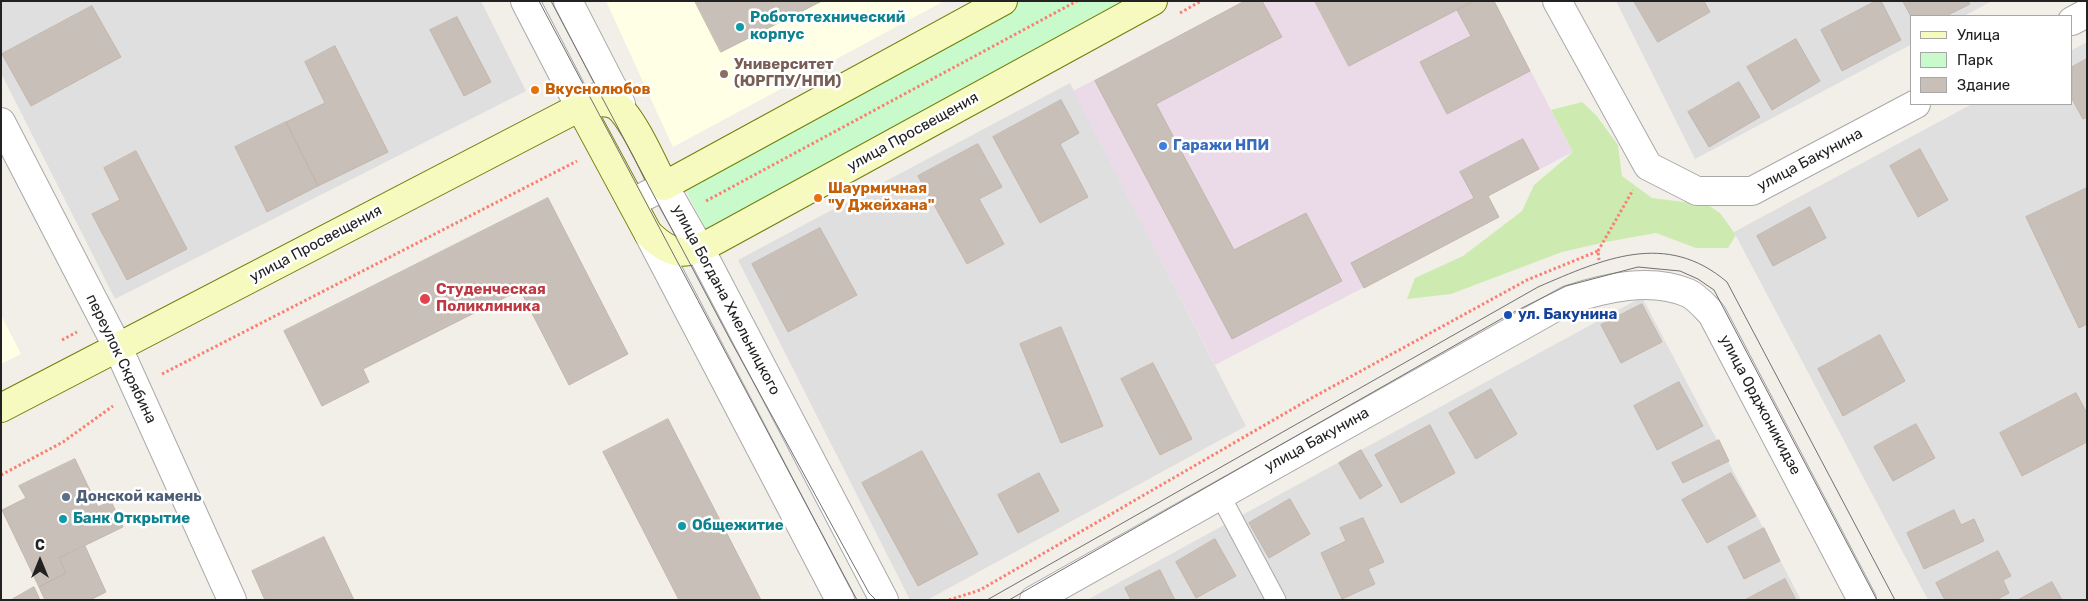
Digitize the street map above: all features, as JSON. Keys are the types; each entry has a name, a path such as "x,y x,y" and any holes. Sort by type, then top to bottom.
{"street":[{"path":"525,1 840,600"},
{"name":"улица Богдана Хмельницкого","path":"568,1 629,120 700,249 884,600"},
{"path":"632,203 1004,1"},
{"name":"улица Просвещения","path":"648,233 664,248 673,252 686,253 700,249 1153,1"},
{"path":"1557,1 1648,166"},
{"path":"2073,20 2087,13"},
{"path":"580,107 613,88"},
{"name":"улица Просвещения","path":"1,408 580,107 592,103 610,103 617,106 629,120"},
{"name":"улица Бакунина","path":"1648,166 1697,191 1752,191 1914,105"},
{"name":"переулок Скрябина","path":"1,122 118,348 232,600"},
{"name":"улица Орджоникидзе","path":"1604,288 1661,285 1690,294 1712,314 1862,600"},
{"name":"улица Бакунина","path":"1034,600 1568,300 1604,288"}],"lane":[{"path":"1220,495 1276,600"}],"path":[{"path":"702,202 1077,1"},
{"path":"1,475 64,442 164,373 602,148"},
{"path":"949,600 980,590 1308,400 1527,280 1598,251 1648,166"},
{"path":"1598,251 1604,288"}],"shaded area":[{"path":"1,1 481,1 526,91 115,299 1,73"},
{"name":"Университет (ЮРГПУ/НПИ)","path":"606,1 944,1 673,147"},
{"path":"1245,1 1315,1 1349,65 1474,1 1494,1 1573,152 1488,196 1499,217 1215,365 1073,91"},
{"path":"1616,1 1992,1 1966,15 1910,15 1910,45 1695,159"},
{"path":"2087,42 2087,600 1928,600 1734,232 1970,105 2073,105 2073,49"},
{"path":"1070,83 1246,426 927,600 910,600 738,260"},
{"path":"1642,297 1801,600 1087,600 1361,450"},
{"path":"1,315 21,354 1,364"}],"green space":[{"path":"1006,1 1133,1 708,234 682,183"},
{"path":"1582,102 1596,115 1618,145 1622,176 1652,198 1708,205 1720,213 1736,235 1728,248 1696,248 1656,233 1562,252 1451,294 1407,299 1415,278 1463,256 1522,211 1534,185 1573,152 1551,110"}],"building":[{"name":"Робототехнический корпус","path":"695,1 822,1 721,52"},
{"path":"1245,1 1262,1 1282,37 1156,104 1234,250 1306,213 1342,281 1232,339 1095,81"},
{"path":"1315,1 1474,1 1349,66"},
{"path":"1474,1 1494,1 1530,71 1447,114 1420,62 1471,36 1457,10"},
{"path":"1634,1 1704,1 1710,12 1658,42"},
{"path":"1876,1 1881,1 1901,40 1842,71 1821,30"},
{"path":"1903,1 1968,1 1970,4 1948,15 1910,15"},
{"path":"92,6 121,57 31,106 2,54"},
{"path":"457,17 491,82 464,96 430,30"},
{"path":"1796,39 1820,81 1772,110 1747,67"},
{"path":"335,46 388,152 318,186 286,122 325,103 305,62"},
{"path":"2087,59 2087,117 2083,119 2073,101 2073,66"},
{"path":"1739,82 1760,117 1709,147 1688,112"},
{"path":"1061,100 1079,133 1060,144 1088,197 1040,223 993,137"},
{"path":"286,122 318,186 267,212 235,147"},
{"path":"1523,139 1539,169 1488,196 1499,217 1364,288 1351,263 1474,198 1460,172"},
{"path":"978,144 1002,187 979,199 1004,244 967,264 918,176"},
{"path":"1920,149 1948,200 1918,217 1890,166"},
{"path":"136,151 187,249 127,280 92,214 120,200 104,168"},
{"path":"2087,188 2087,324 2079,328 2026,217"},
{"name":"Студенческая Поликлиника","path":"548,198 628,354 569,385 520,290 363,369 369,382 322,406 284,331"},
{"path":"1810,207 1826,238 1773,266 1757,236"},
{"path":"820,228 857,295 788,332 752,264"},
{"path":"1642,304 1662,342 1621,363 1601,325"},
{"path":"1061,327 1103,426 1061,443 1020,344"},
{"path":"1880,335 1905,381 1843,416 1818,369"},
{"path":"1153,363 1192,439 1160,455 1121,379"},
{"path":"1679,382 1703,426 1657,450 1634,406"},
{"path":"1491,389 1517,434 1476,459 1449,413"},
{"path":"2076,393 2087,413 2087,442 2022,476 2000,433"},
{"name":"Общежитие","path":"668,419 761,600 679,600 603,452"},
{"path":"1916,424 1935,458 1893,481 1874,447"},
{"path":"1430,425 1455,473 1401,503 1375,455"},
{"path":"1719,440 1729,461 1683,483 1672,463"},
{"path":"1361,450 1382,486 1360,499 1339,463"},
{"path":"922,451 978,554 918,586 862,483"},
{"name":"Банк Открытие","path":"75,459 98,507 111,501 123,527 59,558 66,573 39,587 2,510 26,498 19,486"},
{"path":"1039,473 1059,511 1018,533 998,495"},
{"path":"1731,473 1756,516 1707,543 1682,500"},
{"path":"1290,499 1310,534 1269,558 1249,523"},
{"path":"1954,510 1961,525 1974,519 1984,541 1924,569 1907,533"},
{"path":"1363,518 1384,562 1368,569 1375,584 1342,599 1321,553 1346,541 1340,528"},
{"path":"1764,528 1780,561 1744,579 1728,547"},
{"path":"324,537 354,600 265,600 252,571"},
{"path":"1215,539 1236,576 1196,598 1176,562"},
{"path":"85,546 106,592 90,600 45,600 39,587 66,573 59,558"},
{"path":"1998,551 2011,576 2003,580 2009,593 1996,600 1945,600 1936,583"},
{"path":"1160,570 1175,600 1131,600 1125,588"},
{"path":"1785,579 1796,600 1745,600"},
{"path":"2052,582 2062,600 2018,600"},
{"path":"34,587 40,600 11,600"}],"tram line":[{"path":"539,1 857,600"},
{"path":"551,1 732,343 869,593 876,600"},
{"path":"987,600 1538,287 1610,259 1634,254 1658,253 1681,257 1704,266 1727,282 1895,600"},
{"path":"1009,600 1508,315 1566,286 1638,267 1680,271 1698,279 1714,290 1877,600"}],"place":[{"name":"Робототехнический корпус","path":"740,27"},
{"name":"Университет (ЮРГПУ/НПИ)","path":"724,74"},
{"name":"Вкуснолюбов","path":"535,90"},
{"name":"Гаражи НПИ","path":"1163,146"},
{"name":"Шаурмичная \"У Джейхана\"","path":"818,198"},
{"name":"Студенческая Поликлиника","path":"425,299"},
{"name":"ул. Бакунина","path":"1508,315"},
{"name":"Донской камень","path":"66,497"},
{"name":"Банк Открытие","path":"63,519"},
{"name":"Общежитие","path":"682,526"}]}
